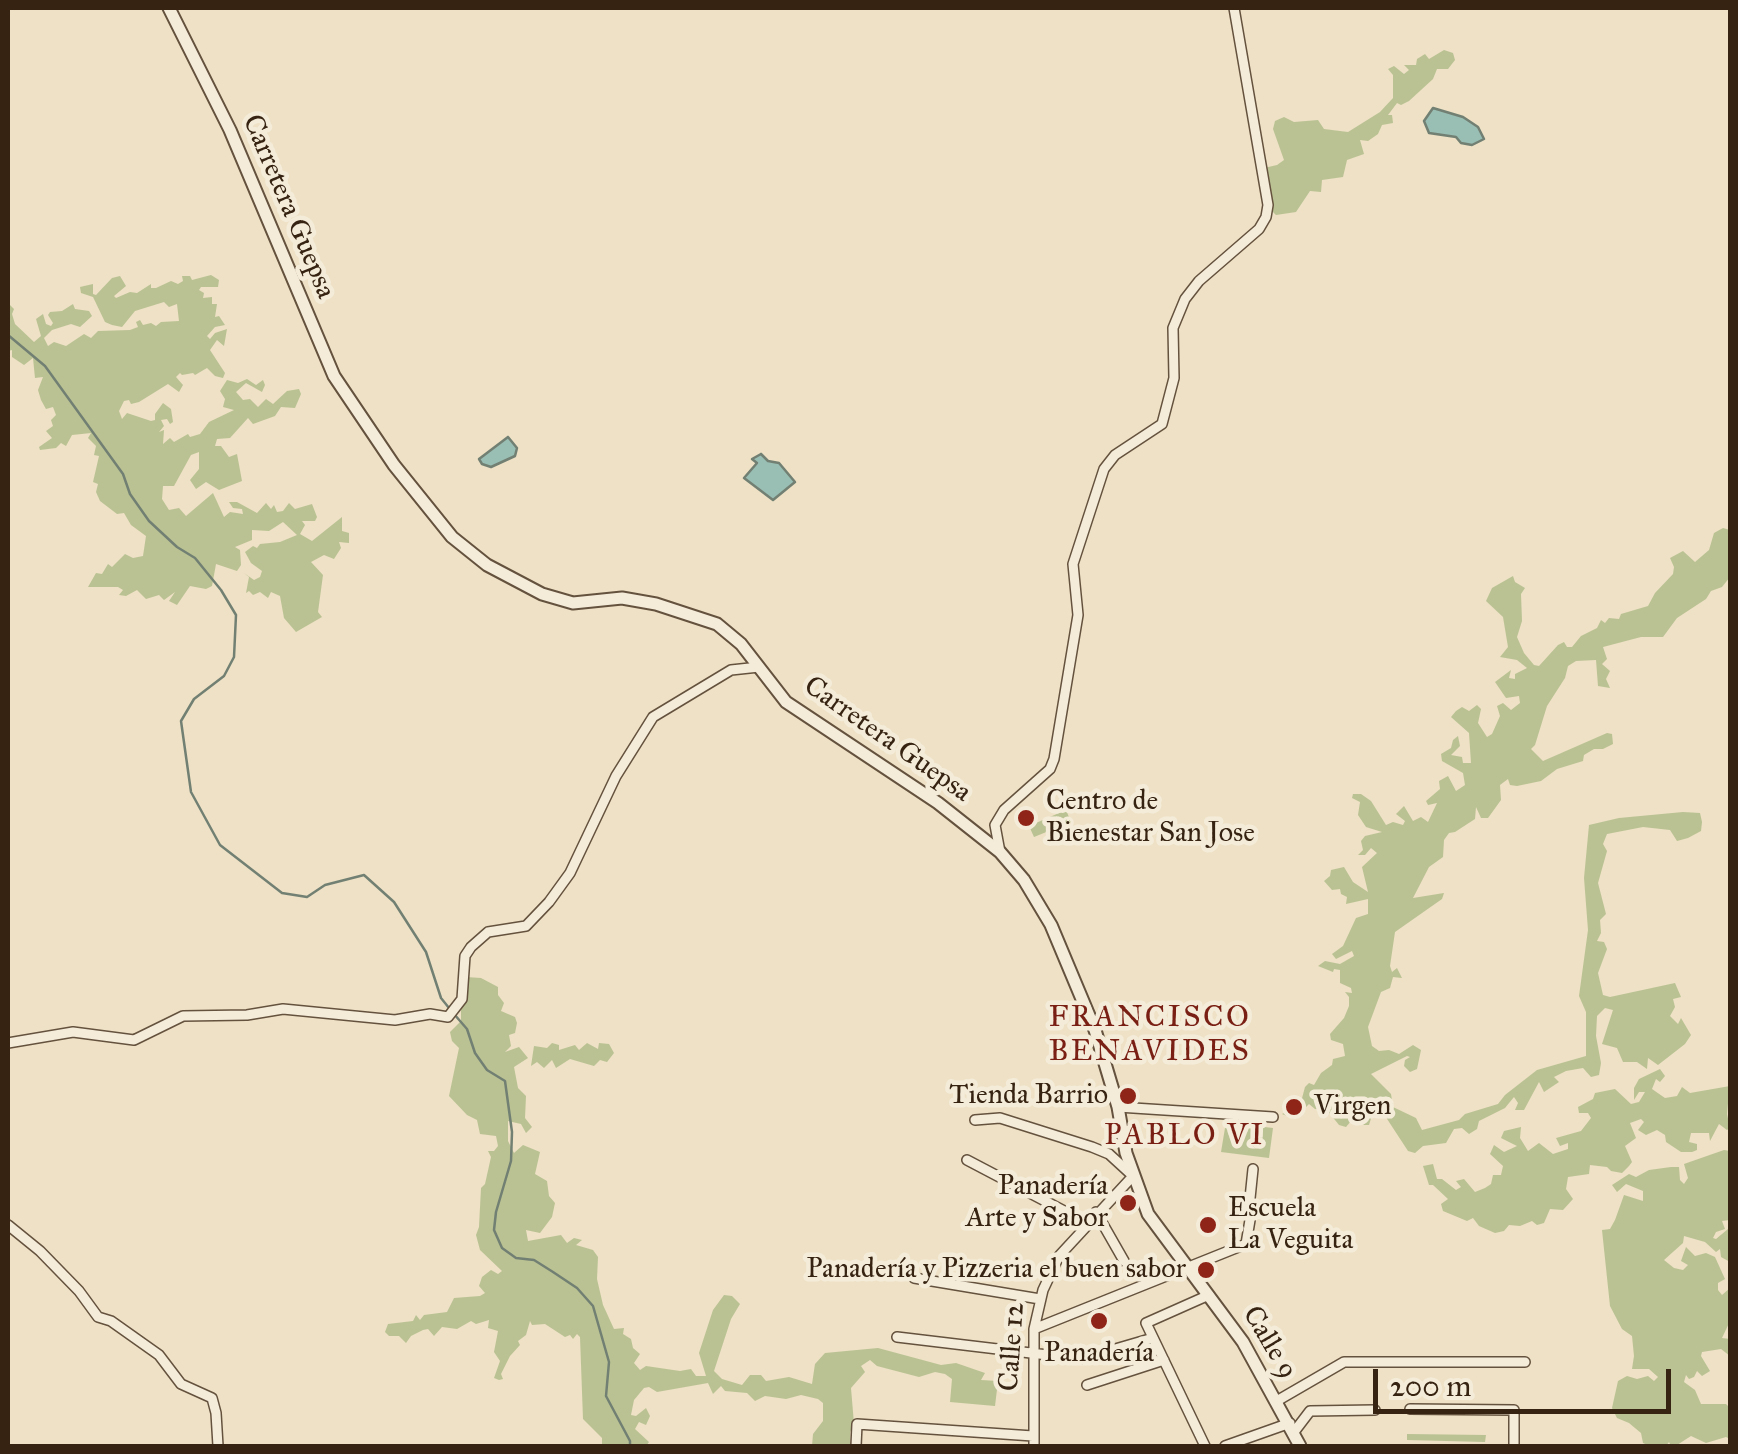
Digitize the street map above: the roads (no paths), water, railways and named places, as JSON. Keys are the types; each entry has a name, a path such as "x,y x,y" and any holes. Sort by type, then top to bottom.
{"street":[{"name":"Carretera Guepsa","path":"169,8 230,130 334,376 394,464 452,537 487,565 542,594 573,603 622,598 656,604 717,624 741,644 786,702 938,804 1000,852 1024,880 1051,925 1095,1030 1118,1107"},
{"path":"1000,852 994,825 1004,810 1050,769 1054,758 1078,615 1073,564 1104,468 1162,424 1174,378 1173,328 1185,299 1266,217 1268,205 1234,8"},
{"path":"8,1043 73,1032 134,1040 183,1016 247,1015 282,1009 396,1020 452,1013 462,999 465,956 471,947 488,932 526,926 550,902 570,873 616,776 652,717 731,670 759,667"},
{"path":"1133,1176 1118,1107 1273,1116"},
{"path":"976,1120 1000,1118 1092,1147 1109,1154 1133,1176"},
{"path":"967,1160 1087,1222"},
{"path":"1034,1329 1246,1244 1253,1169"},
{"name":"Calle 12","path":"1033,1441 1034,1329 1040,1299 1058,1256 1133,1176"},
{"name":"Calle 9","path":"1133,1176 1148,1214 1243,1342 1300,1446"},
{"path":"1096,1212 1124,1261"},
{"path":"8,1224 79,1291 98,1318 111,1321 158,1356 181,1384 212,1398 218,1446"},
{"path":"914,1278 1040,1299"},
{"path":"1206,1446 1146,1324 1209,1295"},
{"path":"897,1337 1080,1359 1153,1338"},
{"path":"1087,1384 1164,1360"},
{"path":"1274,1402 1344,1362 1526,1362"},
{"path":"1410,1409 1514,1410 1514,1446"},
{"path":"1225,1446 1292,1428 1310,1411 1375,1410"},
{"path":"856,1446 857,1424 1033,1441"}],"water":[{"path":"1433,108 1463,117 1478,127 1484,139 1472,145 1461,143 1456,137 1429,133 1424,121"},
{"path":"508,437 517,448 515,456 491,467 482,464 479,459"},
{"path":"761,454 768,461 779,463 795,482 773,500 744,478 757,463 752,459"}],"waterway":[{"path":"8,335 45,366 123,474 130,494 149,521 195,558 236,615 234,657 224,676 194,699 181,721 191,792 220,845 282,893 307,897 325,885 364,875 394,902 426,952 441,998 449,1008"},
{"path":"454,1014 467,1029 475,1053 487,1070 505,1081 512,1132 511,1161 494,1230 502,1248 516,1258 534,1260 553,1272 577,1288 593,1306 609,1362 606,1396 630,1446"}],"place":[{"name":"Centro de Bienestar San Jose","path":"1026,818"},
{"name":"Tienda Barrio","path":"1128,1096"},
{"name":"Virgen","path":"1294,1107"},
{"name":"Panadería Arte y Sabor","path":"1128,1203"},
{"name":"Escuela La Veguita","path":"1208,1225"},
{"name":"Panadería y Pizzeria el buen sabor","path":"1206,1270"},
{"name":"Panadería","path":"1099,1321"}],"district":[{"name":"FRANCISCO BENAVIDES","path":"1150,1036"},
{"name":"PABLO VI","path":"1185,1137"}]}
